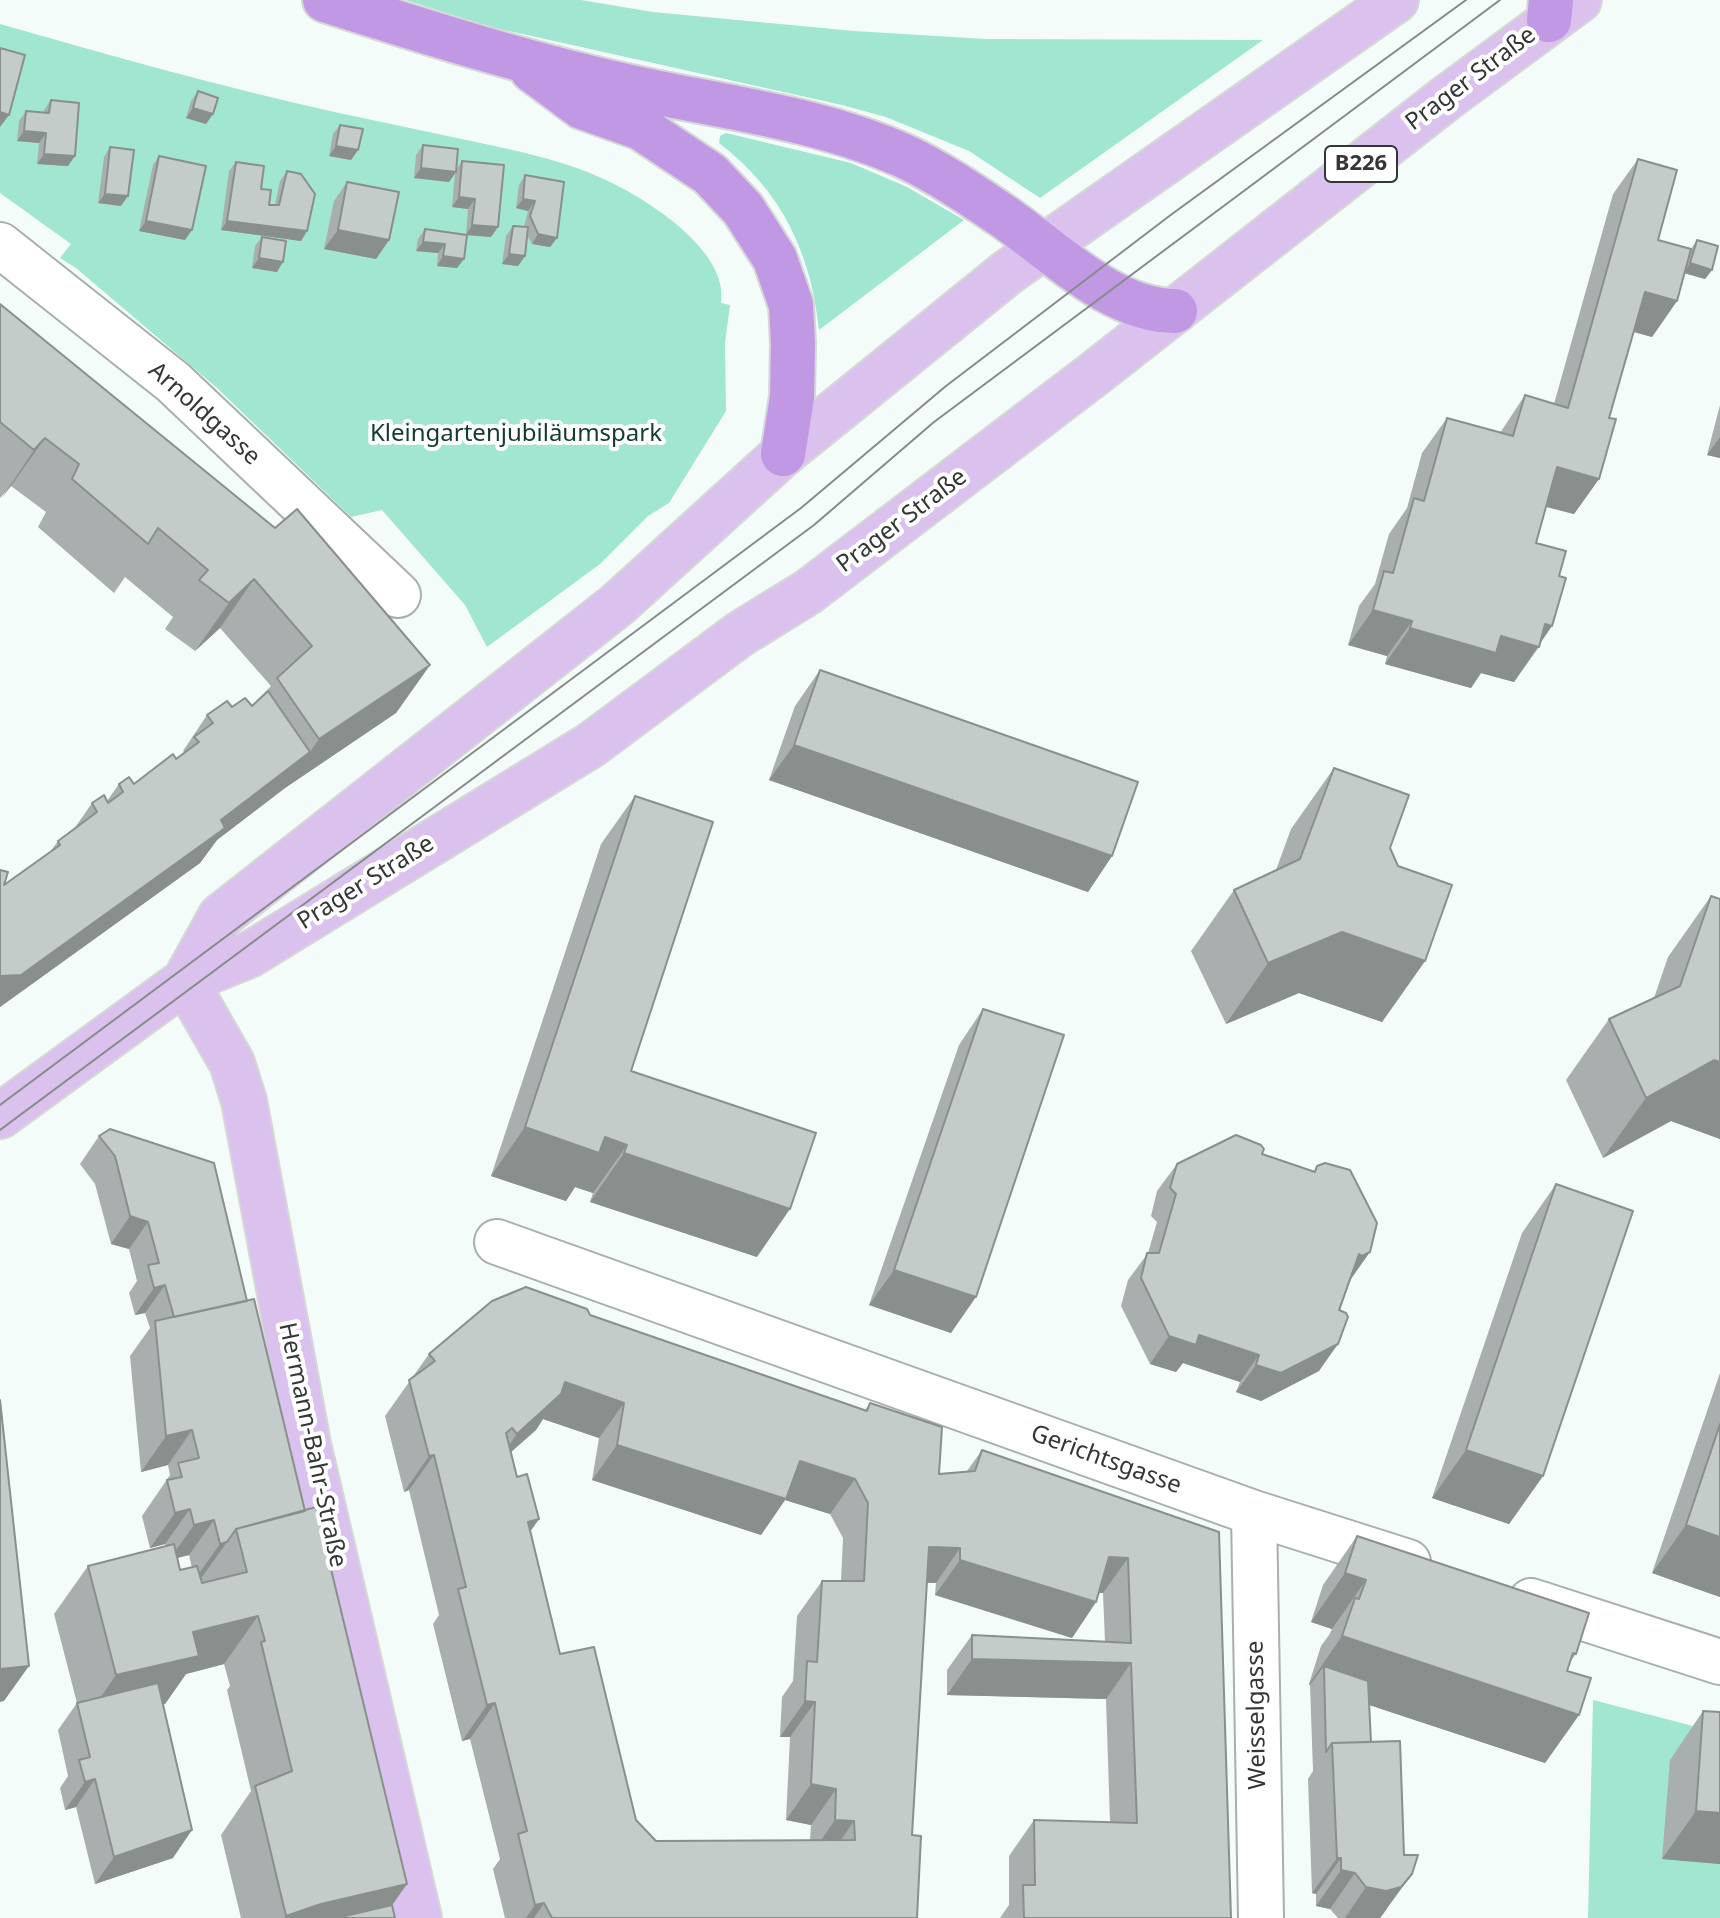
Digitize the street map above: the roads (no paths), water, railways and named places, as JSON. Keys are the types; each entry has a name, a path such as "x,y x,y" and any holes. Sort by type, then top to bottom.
{"highway":[{"path":"325,0 518,59 637,88 828,128 906,157 1004,217 1042,248 1109,291 1140,306 1175,311"},
{"path":"518,59 582,107 641,128 710,174 743,209 775,259 791,305 792,397 783,454"}],"main road":[{"name":"Prager Straße","path":"185,981 221,916 617,605 783,454 997,281 1396,0"},
{"name":"Prager Straße","path":"0,1116 185,981 249,955 591,745 740,634 808,592 1175,311 1560,7"},
{"name":"Hermann-Bahr-Straße","path":"185,981 232,1063 244,1101 308,1444 419,1918"}],"street":[{"name":"Arnoldgasse","path":"0,245 173,382 398,595"},
{"name":"Gerichtsgasse","path":"497,1242 1254,1513 1438,1572"},
{"name":"Weisselgasse","path":"1254,1513 1261,1918"},
{"path":"1497,1591 1720,1662"}],"tram line":[{"path":"0,1105 801,508 946,386 1172,214 1466,0"},
{"path":"0,1130 814,525 934,422 1500,0"}],"park label":[{"name":"Kleingartenjubiläumspark","path":"516,434"}]}
